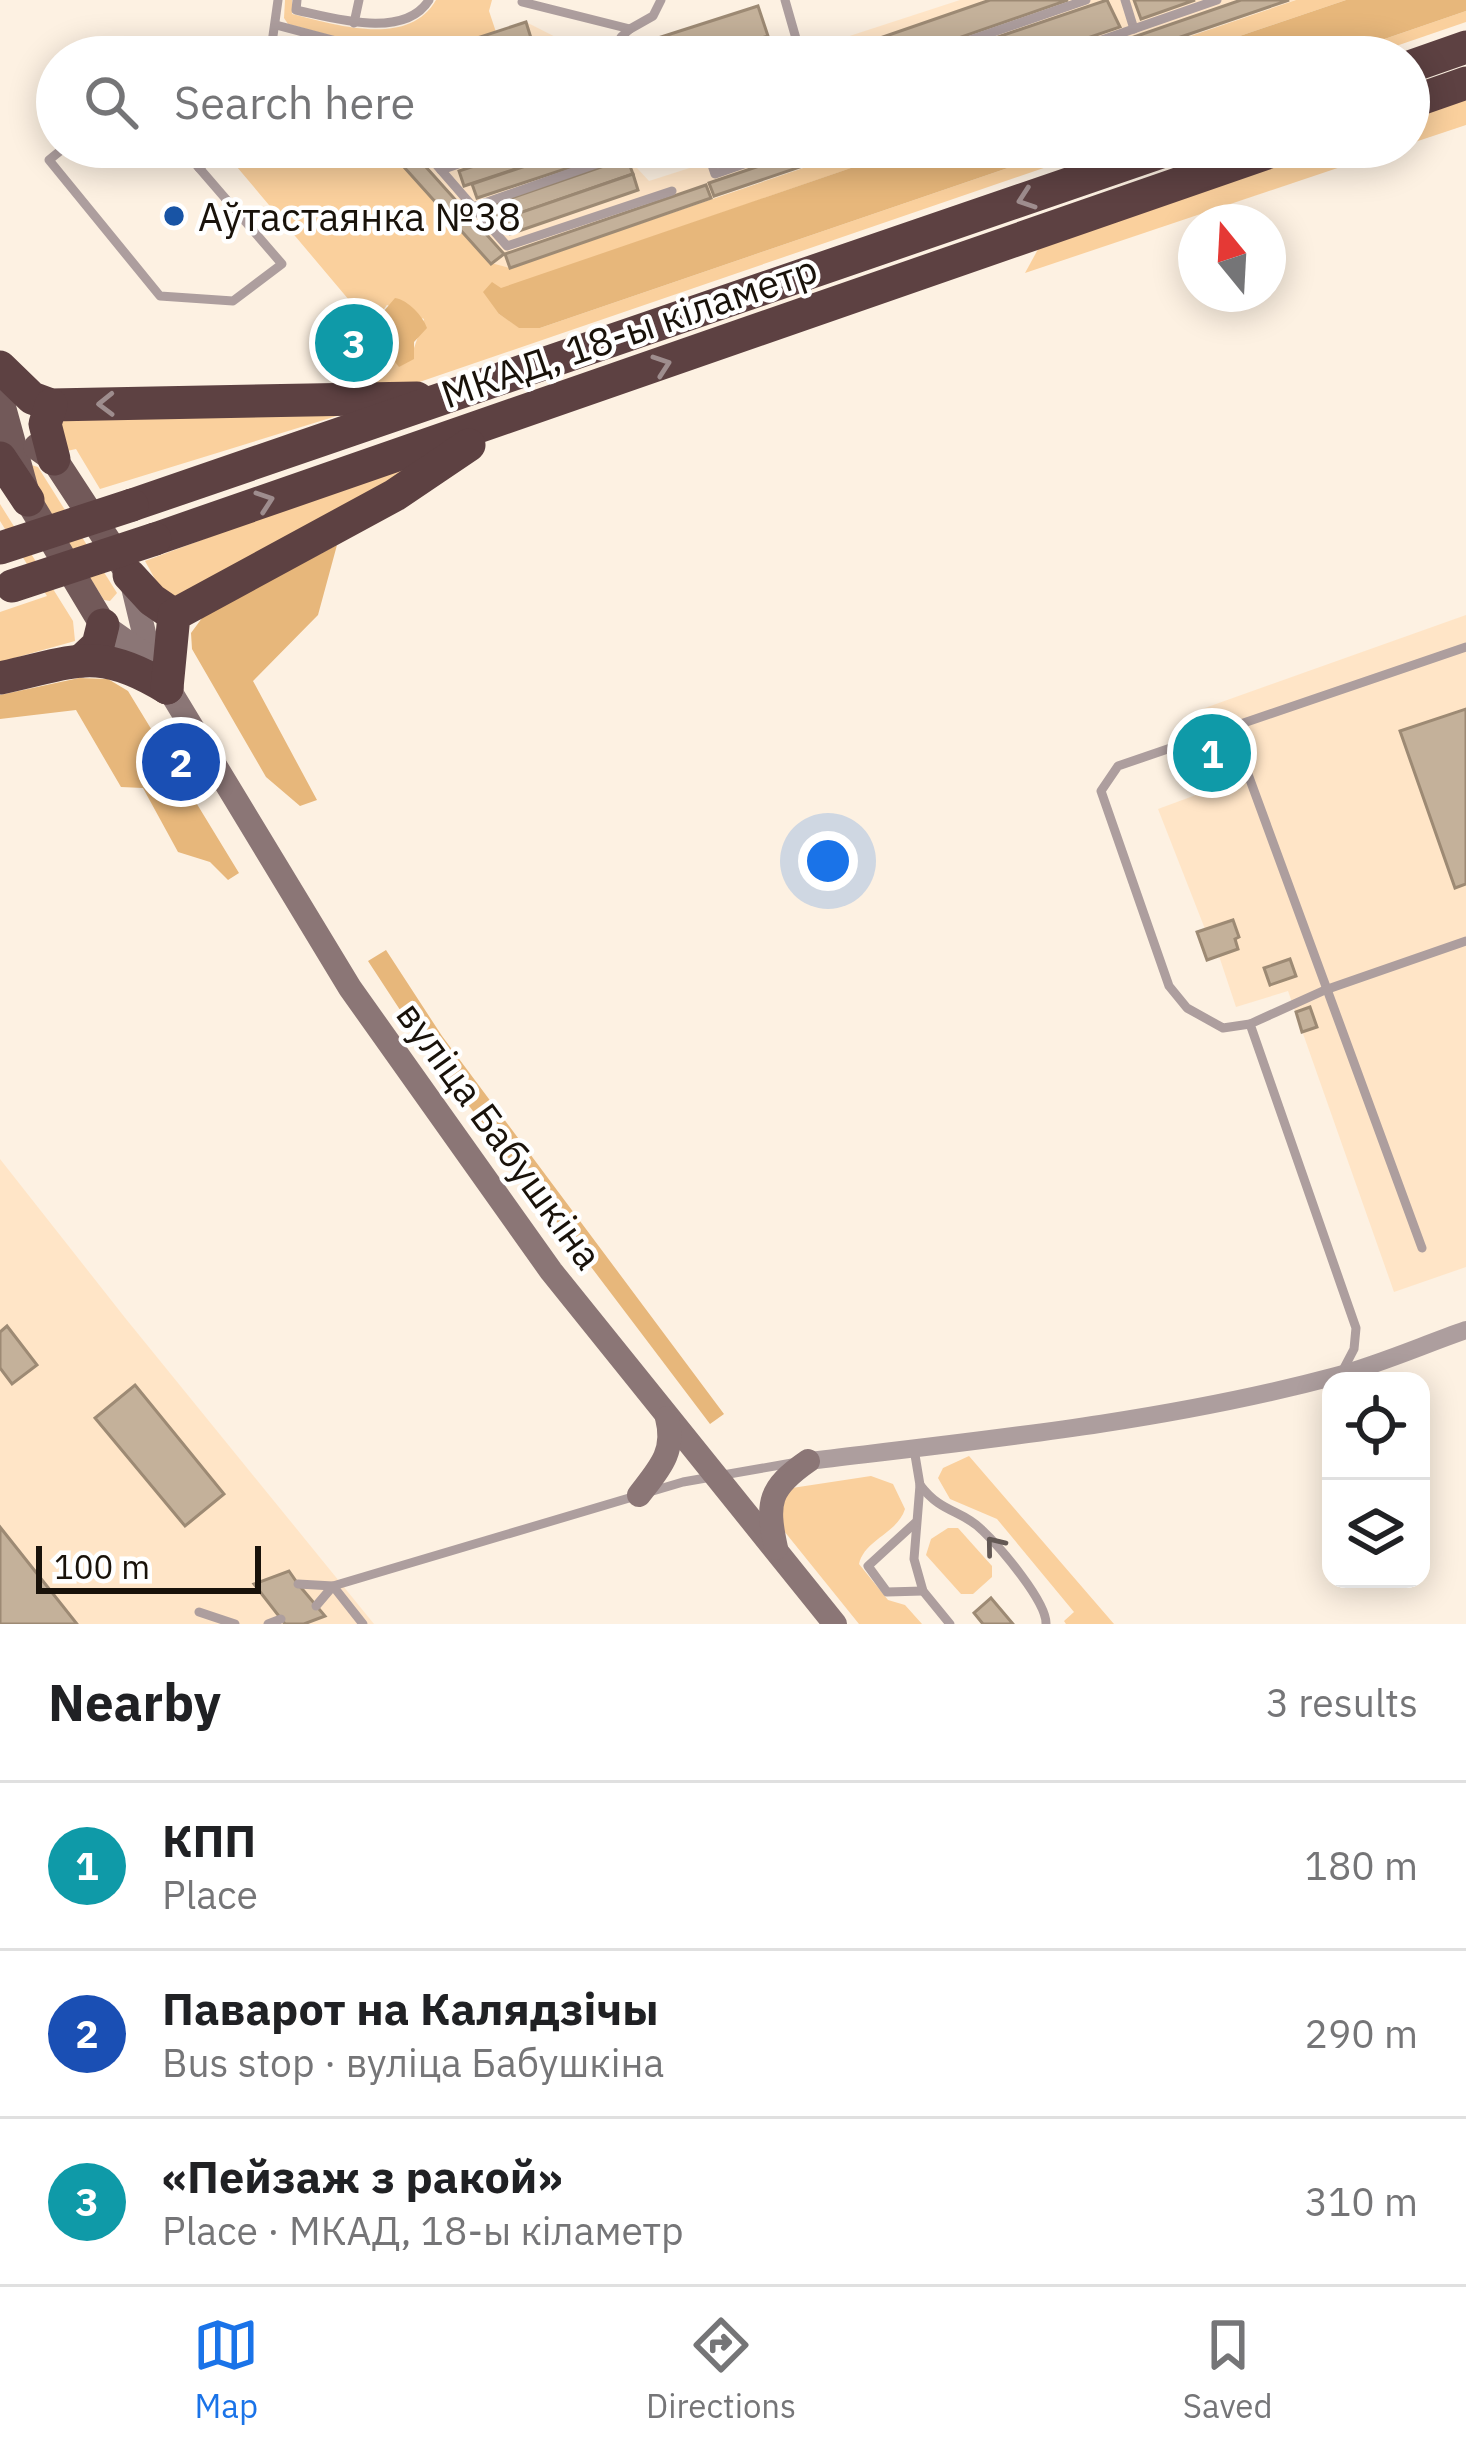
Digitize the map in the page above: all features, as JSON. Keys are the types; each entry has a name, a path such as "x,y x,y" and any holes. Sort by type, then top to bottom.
{"highway":[{"path":"1430,60 1466,47"},
{"path":"1430,96 1466,83"},
{"name":"МКАД, 18-ы кіламетр","path":"0,548 1115,168"},
{"name":"МКАД, 18-ы кіламетр","path":"6,588 551,404 1224,168"},
{"path":"0,367 32,398 51,405 455,396"},
{"path":"174,615 394,495 482,437 551,404"},
{"path":"51,405 45,424 54,460"},
{"path":"3,435 28,500"},
{"path":"129,575 174,615"},
{"path":"0,678 106,659 136,669 167,688 174,615"},
{"path":"81,661 98,645 104,625"}],"main road":[{"path":"0,398 3,435 54,460 129,575"},
{"path":"28,500 104,625"}],"street":[{"name":"вуліца Бабушкіна","path":"129,575 150,658 350,988 551,1271 836,1624"},
{"name":"вуліца Бабушкіна","path":"104,625 150,658"},
{"path":"1348,1372 1466,1330"},
{"path":"777,1550 771,1526 772,1495 782,1480 808,1462 1236,1400 1322,1379"},
{"path":"639,1495 670,1451 667,1416"}],"lane":[{"path":"274,36 278,0"},
{"path":"297,0 296,10 370,25 415,15 429,0"},
{"path":"353,23 359,0"},
{"path":"622,36 653,16 661,0"},
{"path":"785,0 795,36"},
{"path":"982,36 1086,0"},
{"path":"1125,0 1134,29"},
{"path":"1114,36 1217,0"},
{"path":"522,2 630,28"},
{"path":"276,25 318,36"},
{"path":"56,168 160,296 233,301 282,264 199,168"},
{"path":"446,168 440,170 507,247 672,191"},
{"path":"473,207 585,168"},
{"path":"332,344 341,366 339,400"},
{"path":"341,366 368,357"},
{"path":"1466,647 1118,766 1102,791 1176,997 1223,1028 1250,1024 1325,991 1466,941"},
{"path":"1231,728 1422,1248"},
{"path":"1250,1024 1356,1328 1354,1348 1342,1372"},
{"path":"914,1449 920,1485 914,1559 923,1591 950,1624"},
{"path":"298,1584 334,1586 713,1474 808,1462"},
{"path":"920,1485 934,1504 980,1527 1058,1624"},
{"path":"916,1523 868,1566 887,1592 923,1591"},
{"path":"316,1606 334,1586"},
{"path":"334,1586 363,1624"},
{"path":"1044,1606 1046,1624"},
{"path":"199,1612 235,1624"},
{"path":"268,1624 281,1619"}],"shaded area":[{"path":"285,0 292,0 292,14 389,29 423,15 436,0 492,0 489,11 496,32 484,36 333,36 288,24"},
{"path":"960,0 1295,0 1189,36 849,36"},
{"path":"1296,0 1346,0 1240,36 1191,36"},
{"path":"1346,0 1466,0 1466,11 1393,36 1240,36"},
{"path":"1466,11 1466,22 1425,36 1393,36"},
{"path":"526,22 554,36 483,36"},
{"path":"1466,99 1466,125 1430,137 1430,111"},
{"path":"238,168 405,168 491,263 510,268 803,168 851,168 501,289 496,286 499,314 520,328 540,328 1008,168 1044,168 399,389 348,384 351,369 374,360 364,331 384,350 413,351 424,319 387,305 377,319 365,319"},
{"path":"405,168 637,168 649,181 690,168 801,168 510,268 491,264"},
{"path":"851,168 1008,168 540,328 519,328 499,314 483,292 492,282 501,288"},
{"path":"1262,168 1338,168 1230,204 1178,204 1178,222 1025,273 1042,242"},
{"path":"395,298 414,309 427,328 414,342 414,359 399,367 383,347 369,341 362,325 365,319 378,318"},
{"path":"353,411 100,489 76,449 67,451 55,416"},
{"path":"451,447 182,599 161,590 145,561"},
{"path":"31,465 38,467 117,593 110,601 104,600 26,476"},
{"path":"0,504 73,621 75,641 0,662 0,612 47,596 0,521"},
{"path":"337,545 318,615 253,681 317,800 300,806 266,777 192,649 191,633 205,614"},
{"path":"1466,615 1466,1267 1394,1292 1288,991 1236,1007 1219,956 1207,960 1197,932 1205,929 1158,809 1231,782 1202,709"},
{"path":"79,678 108,679 128,691 239,873 228,880 210,862 178,852 143,788 121,787 76,710 0,719 0,695"},
{"path":"386,950 442,1036 724,1414 710,1424 423,1045 368,961"},
{"path":"0,1159 126,1319 374,1624 0,1624"},
{"path":"969,1456 1114,1624 1066,1624 1074,1612 997,1519 950,1499 938,1478 943,1468"},
{"path":"871,1476 893,1484 905,1509 859,1564 888,1600 905,1605 922,1624 859,1624 780,1526 778,1502 792,1488"},
{"path":"948,1528 958,1528 992,1566 992,1577 973,1594 961,1594 926,1555 931,1539"}],"building":[{"path":"990,0 1068,0 964,36 886,36"},
{"path":"1107,0 1120,27 1094,36 1001,36"},
{"path":"1134,0 1195,0 1141,19"},
{"path":"1241,0 1289,0 1184,36 1137,36"},
{"path":"758,6 768,36 664,36"},
{"path":"526,22 530,36 483,36"},
{"path":"405,168 427,168 504,254 491,264"},
{"path":"468,168 518,168 464,186 459,171"},
{"path":"520,168 568,168 477,198 472,184"},
{"path":"598,168 631,168 633,174 497,221 491,205"},
{"path":"753,168 797,168 714,196 709,183"},
{"path":"633,174 638,190 510,234 505,218"},
{"path":"706,185 711,198 510,268 505,254"},
{"path":"351,336 358,353 342,359 336,342"},
{"path":"1466,709 1466,884 1455,888 1400,731"},
{"path":"1217,739 1224,760 1208,766 1200,745"},
{"path":"1233,920 1238,949 1207,960 1197,932"},
{"path":"1290,959 1296,976 1270,985 1264,968"},
{"path":"1310,1007 1317,1027 1302,1032 1296,1012"},
{"path":"7,1326 37,1365 12,1384 0,1368 0,1332"},
{"path":"135,1385 224,1494 185,1526 95,1418"},
{"path":"0,1527 77,1624 0,1624"},
{"path":"289,1571 325,1616 304,1624 285,1624 254,1584"},
{"path":"991,1598 1013,1624 983,1624 974,1613"}],"place":[{"name":"Аўтастаянка №38","path":"174,216"},
{"name":"«Пейзаж з ракой»","path":"354,343"},
{"name":"КПП","path":"1212,753"},
{"name":"Паварот на Калядзічы","path":"181,762"}]}
